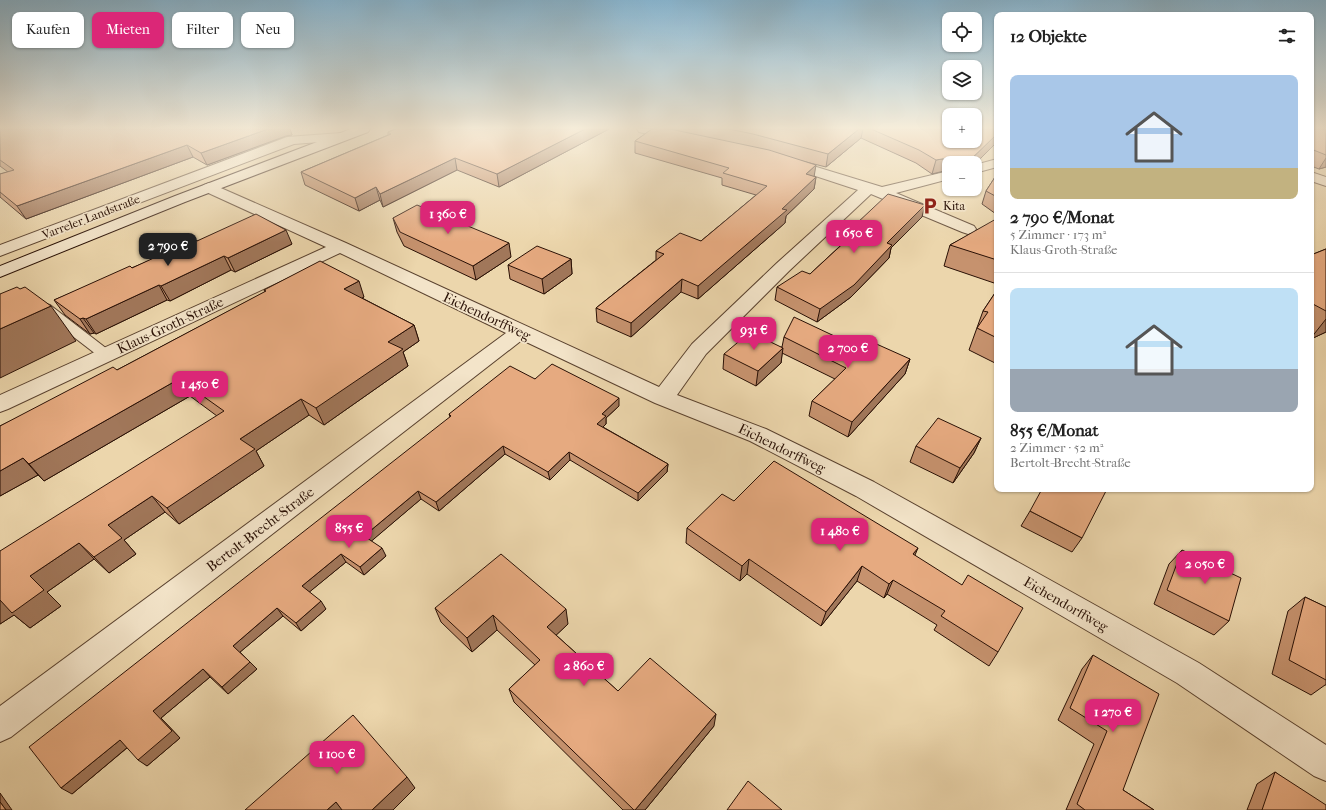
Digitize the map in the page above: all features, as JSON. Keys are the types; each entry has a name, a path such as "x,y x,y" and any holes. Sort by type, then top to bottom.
{"street":[{"name":"Varreler Landstraße","path":"0,251 221,167"},
{"name":"Varreler Landstraße","path":"0,272 264,167"},
{"path":"804,167 875,190 968,229"},
{"path":"663,398 699,349 783,267 875,190 942,176"},
{"path":"1314,177 1326,182"},
{"name":"Eichendorffweg","path":"209,188 340,247 663,398 758,435 865,489 1188,673 1326,764"},
{"name":"Klaus-Groth-Straße","path":"0,404 340,247"},
{"name":"Bertolt-Brecht-Straße","path":"0,726 520,332"}],"lane":[{"path":"39,304 106,354"}],"building":[{"path":"10,167 126,167 17,206 0,192 0,174 14,170"},
{"path":"313,167 437,167 380,194 376,187 355,198 301,172"},
{"path":"478,167 511,167 497,174"},
{"path":"725,167 814,167 806,174 816,177 782,209 787,210 698,286 682,279 631,323 596,308 664,254 656,251 680,233 701,241 767,186 723,173 729,168"},
{"path":"994,179 994,195 986,191"},
{"path":"888,194 925,205 887,243 892,245 854,285 820,309 777,287 802,271 810,274 862,226 856,224"},
{"path":"417,205 509,243 473,266 400,232 393,218"},
{"path":"256,214 286,230 228,258 224,256 86,319 80,319 54,300 130,266 132,268 195,239 197,241"},
{"path":"994,220 994,259 950,245"},
{"path":"537,246 571,259 542,279 508,265"},
{"path":"1326,249 1326,311 1314,305 1314,254"},
{"path":"320,261 359,281 344,289 414,325 388,342 403,349 316,408 301,399 240,439 255,449 167,508 152,496 108,525 122,538 94,557 79,543 30,576 44,590 12,613 0,600 0,551 224,411 179,379 29,464 23,458 0,471 0,426 113,367 117,370"},
{"path":"17,287 20,289 25,287 51,306 0,329 0,294"},
{"path":"994,294 994,336 977,328 988,312 983,311"},
{"path":"794,317 864,350 872,342 910,359 852,422 812,401 846,368 784,337"},
{"path":"750,332 783,348 758,371 724,354"},
{"path":"552,364 619,398 602,414 606,416 597,424 668,464 638,493 569,452 548,472 503,446 436,502 418,491 364,536 382,548 360,567 341,554 302,586 321,601 296,623 277,608 233,646 250,662 222,687 203,669 153,711 172,731 138,760 120,740 61,788 29,747 451,416 449,414 510,366 535,379"},
{"path":"938,418 981,438 960,468 916,446"},
{"path":"774,461 918,548 913,554 962,585 968,575 1023,608 998,652 941,616 945,611 893,580 889,584 862,566 826,612 749,559 742,566 687,528 722,494 734,501"},
{"path":"1040,492 1105,492 1082,538 1030,511"},
{"path":"1182,550 1241,578 1229,621 1167,590"},
{"path":"501,554 566,609 547,627 618,691 650,658 716,714 635,810 509,689 540,660 493,615 467,638 435,608"},
{"path":"1305,597 1326,607 1326,680 1289,660"},
{"path":"1093,655 1159,694 1123,790 1154,810 1085,810 1077,804 1107,731 1070,708"},
{"path":"353,715 407,777 372,810 342,810 336,802 327,810 245,810"},
{"path":"1275,772 1326,805 1326,810 1262,810"},
{"path":"748,781 782,810 727,810"},
{"path":"0,802 6,810 0,810"}],"place":[{"name":"Kita","path":"930,206"}]}
